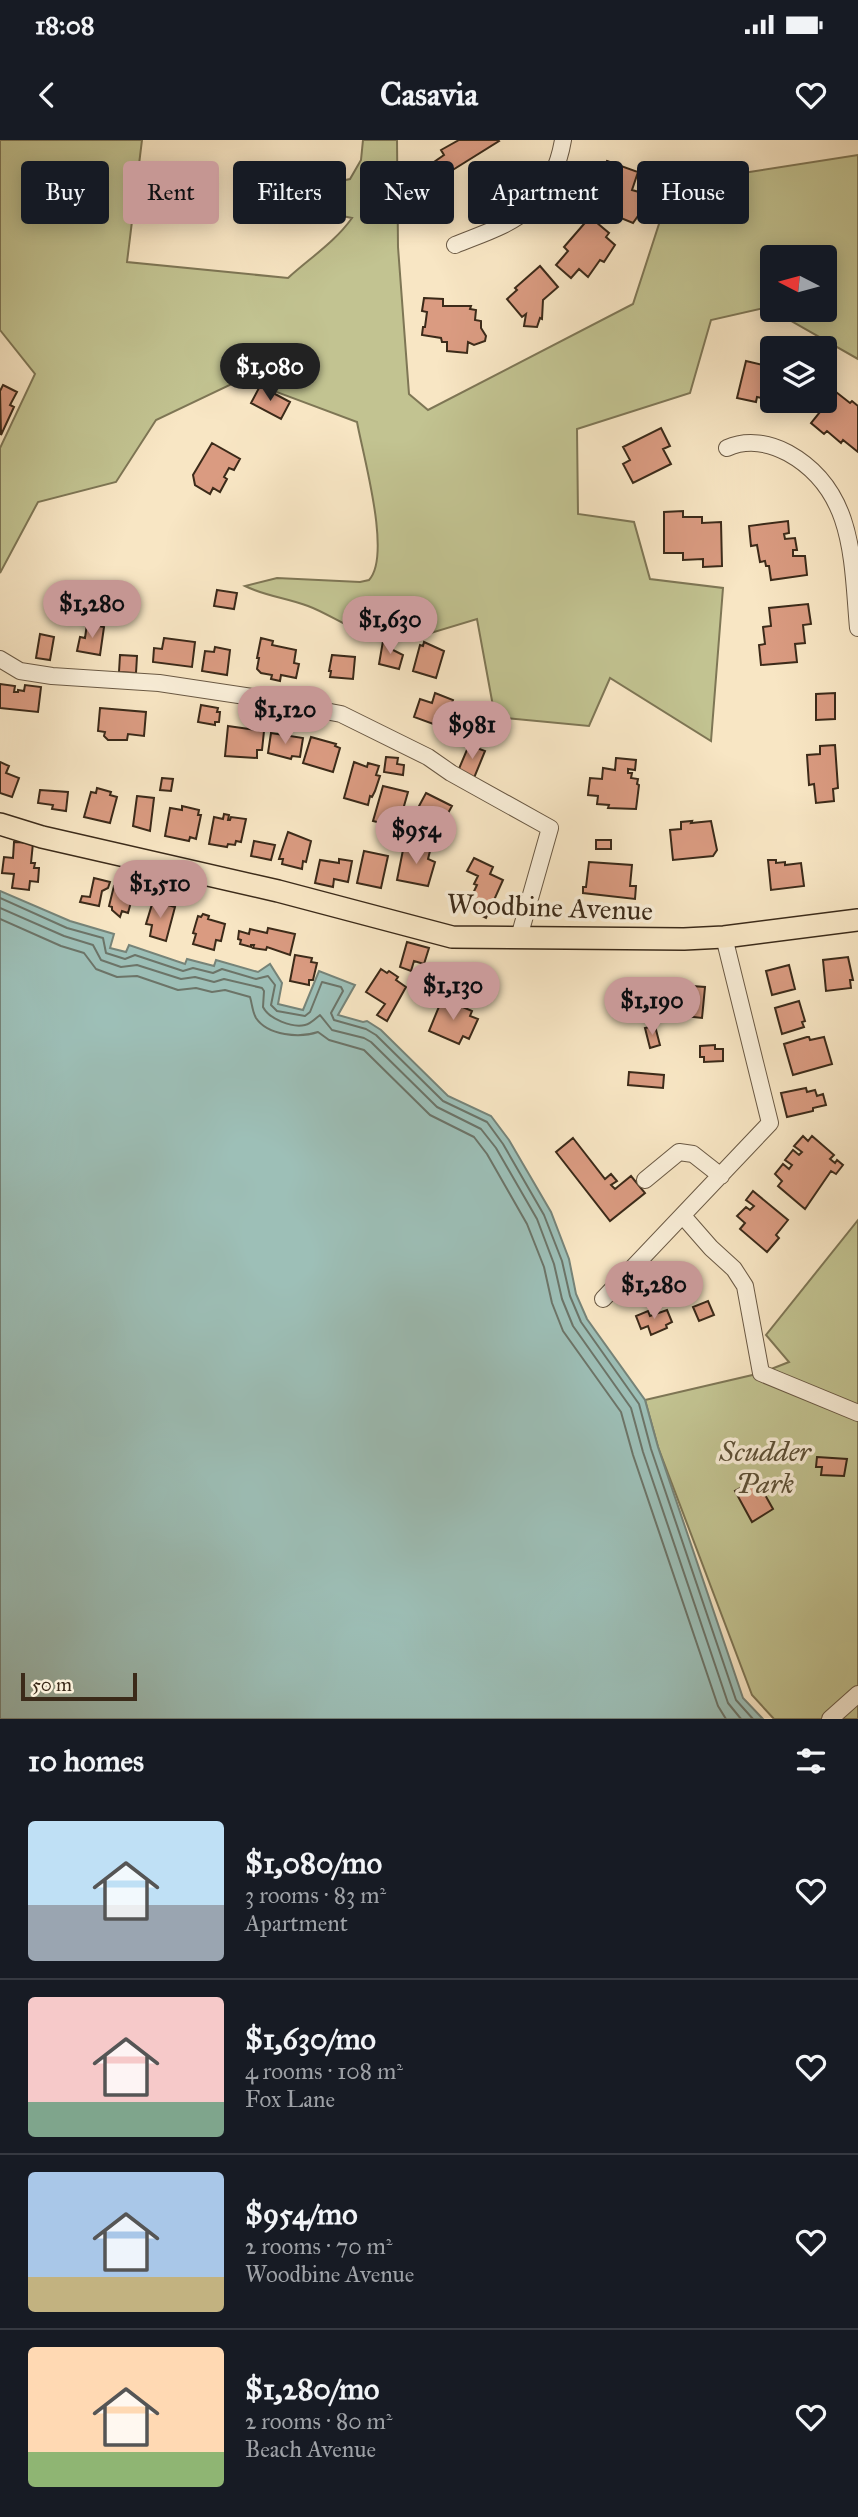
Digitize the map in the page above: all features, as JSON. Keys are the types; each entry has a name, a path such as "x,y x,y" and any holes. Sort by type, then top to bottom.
{"main road":[{"name":"Woodbine Avenue","path":"0,824 42,837 278,891 452,937 724,937 858,920"}],"street":[{"path":"455,245 529,209 548,183 560,157 563,140"},
{"path":"727,448 741,443 755,443 780,448 816,473 837,501 849,533 858,628"},
{"path":"0,659 20,671 52,676 159,683 341,714 428,757 550,828 519,937"},
{"path":"603,1299 770,1123 724,937"},
{"path":"645,1180 679,1152 693,1154 720,1176"},
{"path":"683,1216 734,1269 745,1286 761,1373 858,1413"},
{"path":"830,1719 858,1694"}],"green space":[{"path":"0,140 142,140 139,161 123,161 123,224 132,224 127,262 288,278 330,242 352,218 346,217 346,180 350,179 360,162 360,224 398,224 409,394 428,410 633,304 659,224 749,224 749,172 858,155 858,359 837,347 837,336 818,336 793,322 837,322 837,245 760,245 760,309 711,320 690,393 577,429 578,514 634,522 650,579 723,588 711,741 610,678 589,726 495,717 477,619 431,633 405,620 389,619 363,632 308,606 245,586 277,578 360,582 369,580 375,568 378,550 374,504 357,422 242,379 156,420 116,482 38,502 0,573 0,448 35,374 0,330"},
{"path":"363,140 397,140 397,161 360,161"},
{"name":"Scudder Park","path":"858,1220 858,1719 774,1719 752,1695 658,1447 645,1400 761,1373 789,1362 766,1335"}],"water":[{"path":"0,891 70,921 114,934 110,948 126,952 129,945 185,964 187,959 214,966 216,960 258,972 270,964 282,983 278,1004 303,1010 319,971 355,985 338,1015 367,1021 381,1030 448,1096 491,1116 509,1140 551,1212 569,1259 576,1294 587,1319 645,1400 658,1447 743,1698 763,1719 0,1719"}],"building":[{"path":"459,140 499,141 454,169 454,161 435,161 444,155 441,150"},
{"path":"623,167 637,172 632,190 637,191 637,217 633,223 623,219"},
{"path":"584,224 598,224 609,233 606,237 615,245 604,262 600,260 588,277 579,269 571,278 556,265 568,251 564,247"},
{"path":"540,266 558,287 543,300 542,319 540,318 537,327 524,326 526,314 522,317 507,299 517,290 515,288"},
{"path":"424,298 443,299 443,306 471,306 470,309 476,310 475,320 481,321 485,341 474,345 468,342 467,353 447,351 447,342 442,342 441,338 422,335 427,312 422,311"},
{"path":"746,361 760,364 760,398 757,397 756,402 737,398"},
{"path":"3,385 17,392 10,405 14,407 1,435 0,391"},
{"path":"260,386 290,402 281,419 251,403"},
{"path":"837,393 850,403 852,401 858,406 858,452 827,431 824,434 811,423 819,413 837,413"},
{"path":"661,428 670,446 663,449 671,464 633,483 623,464 630,460 623,447"},
{"path":"212,443 240,459 234,470 229,468 220,492 213,488 210,494 195,485 193,475"},
{"path":"683,511 683,517 702,517 702,523 721,522 722,566 703,567 703,559 683,560 683,553 664,553 664,512"},
{"path":"788,521 789,533 784,534 785,539 795,538 797,550 793,550 793,556 805,556 807,575 771,580 769,566 766,566 765,561 760,562 757,545 751,546 749,526"},
{"path":"217,590 237,593 234,609 214,606"},
{"path":"808,604 811,624 803,625 805,643 795,644 797,662 761,665 759,645 765,644 763,627 771,626 769,608"},
{"path":"87,624 104,627 100,655 77,651 80,637 85,638"},
{"path":"40,634 54,637 50,660 36,658"},
{"path":"164,638 195,642 192,667 153,662 154,648 162,649"},
{"path":"261,638 273,641 272,645 296,650 294,663 299,664 296,678 281,675 280,681 271,679 272,675 261,673 257,669"},
{"path":"383,641 393,644 391,649 403,655 399,669 379,664"},
{"path":"424,642 444,651 436,678 413,671 420,645 423,646"},
{"path":"215,647 230,650 227,675 202,671 205,651 214,652"},
{"path":"120,655 137,656 136,673 119,672"},
{"path":"332,655 355,657 353,679 330,677"},
{"path":"0,684 15,686 14,692 24,691 25,685 41,687 38,712 0,708"},
{"path":"435,693 453,700 446,721 438,718 436,725 414,717 420,699 432,703"},
{"path":"835,693 835,719 816,720 816,694"},
{"path":"201,705 218,708 219,722 215,722 215,725 198,722"},
{"path":"100,708 146,712 144,736 128,734 127,740 108,740 104,736 105,732 98,731"},
{"path":"480,709 496,709 496,724 480,724"},
{"path":"456,720 470,725 465,738 452,734"},
{"path":"228,726 264,731 262,750 257,750 257,758 225,756"},
{"path":"271,733 303,738 300,757 292,756 291,759 268,753"},
{"path":"311,737 336,744 335,746 340,748 333,772 303,763"},
{"path":"469,745 485,751 474,778 458,771"},
{"path":"835,745 838,788 833,789 834,801 816,803 814,784 809,785 807,755 820,754 820,746"},
{"path":"386,757 398,758 397,764 404,765 403,775 384,772"},
{"path":"616,758 636,760 635,770 628,769 628,773 632,773 631,778 638,779 636,809 608,808 609,805 597,804 598,796 588,795 590,778 602,779 603,768 615,770"},
{"path":"0,762 9,766 6,773 19,778 12,797 0,793"},
{"path":"354,762 367,767 368,763 379,766 376,775 380,776 368,805 344,798"},
{"path":"162,778 173,779 171,791 160,790"},
{"path":"383,786 408,792 398,827 373,821"},
{"path":"97,788 117,797 110,823 84,817 91,792 96,793"},
{"path":"40,790 68,792 66,811 52,809 53,805 38,803"},
{"path":"426,793 452,806 442,824 418,808"},
{"path":"137,796 154,798 150,831 133,826"},
{"path":"182,806 199,810 198,815 201,815 196,839 190,837 189,841 165,836 170,808 182,810"},
{"path":"224,814 229,815 228,820 231,817 246,819 241,842 236,841 235,845 228,844 227,847 209,844 214,817 223,819"},
{"path":"692,821 691,823 711,821 717,850 713,856 673,860 670,830 681,829 681,822"},
{"path":"288,832 311,841 302,869 282,864 283,859 279,859"},
{"path":"596,840 611,840 611,849 596,849"},
{"path":"254,841 275,845 271,860 251,856"},
{"path":"14,842 33,843 31,863 35,863 34,868 39,868 38,882 30,881 29,890 12,888 14,874 2,873 4,857 13,858"},
{"path":"404,845 430,851 428,859 435,862 428,886 397,880"},
{"path":"364,851 388,856 381,888 357,883"},
{"path":"474,858 493,867 490,874 503,880 486,918 466,908 477,885 474,884 478,876 467,871"},
{"path":"339,859 352,861 348,882 334,879 333,887 315,883 320,860 339,863"},
{"path":"768,860 785,862 785,865 801,863 804,886 771,890"},
{"path":"589,862 632,865 630,886 636,886 635,899 583,893"},
{"path":"94,878 110,882 108,888 102,891 99,906 80,902 82,896 90,897"},
{"path":"114,886 134,891 128,913 122,911 120,917 109,906"},
{"path":"153,901 175,907 166,941 150,936 152,925 146,924"},
{"path":"198,916 209,916 208,919 225,924 221,941 216,940 214,950 193,944"},
{"path":"268,928 295,934 290,955 267,947 266,950 253,948 254,945 251,947 240,944 239,931 249,934 250,929 267,933"},
{"path":"407,942 429,948 424,964 414,961 411,971 400,967"},
{"path":"295,955 312,958 311,962 317,963 309,985 290,981"},
{"path":"848,957 853,980 850,980 851,988 826,991 823,960"},
{"path":"789,965 795,989 772,995 766,971"},
{"path":"381,969 398,977 396,980 406,987 387,1021 377,1015 385,1004 366,992"},
{"path":"678,985 705,987 702,1018 685,1016 685,1009 676,1008"},
{"path":"449,1001 472,1011 470,1016 478,1019 469,1039 463,1036 459,1044 429,1031 440,1004 447,1005"},
{"path":"799,1001 805,1021 802,1022 804,1027 782,1034 775,1008"},
{"path":"655,1026 660,1045 650,1048 645,1028"},
{"path":"807,1037 810,1040 824,1037 832,1064 793,1075 784,1044"},
{"path":"715,1045 715,1049 723,1049 723,1061 704,1062 704,1057 700,1057 700,1046"},
{"path":"629,1072 664,1075 663,1088 628,1085"},
{"path":"806,1088 807,1092 815,1090 817,1096 823,1094 826,1105 787,1117 781,1093"},
{"path":"803,1136 808,1141 812,1136 834,1155 830,1159 843,1165 836,1174 831,1171 805,1209 778,1186 782,1181 775,1174 783,1164 789,1169 792,1165 785,1160 793,1150 799,1155 802,1152 794,1146"},
{"path":"573,1138 605,1179 611,1174 617,1181 611,1185 615,1189 631,1176 645,1193 610,1221 556,1152"},
{"path":"753,1191 788,1220 776,1235 779,1238 767,1252 740,1229 745,1223 737,1216 746,1207 750,1210 754,1206 746,1200"},
{"path":"708,1301 714,1315 699,1321 693,1307"},
{"path":"667,1310 672,1322 666,1325 667,1328 651,1335 648,1326 641,1329 636,1316 648,1311 650,1316"},
{"path":"817,1457 847,1459 844,1476 821,1475 822,1467 816,1467"},
{"path":"756,1479 773,1509 752,1522 735,1491"}]}
